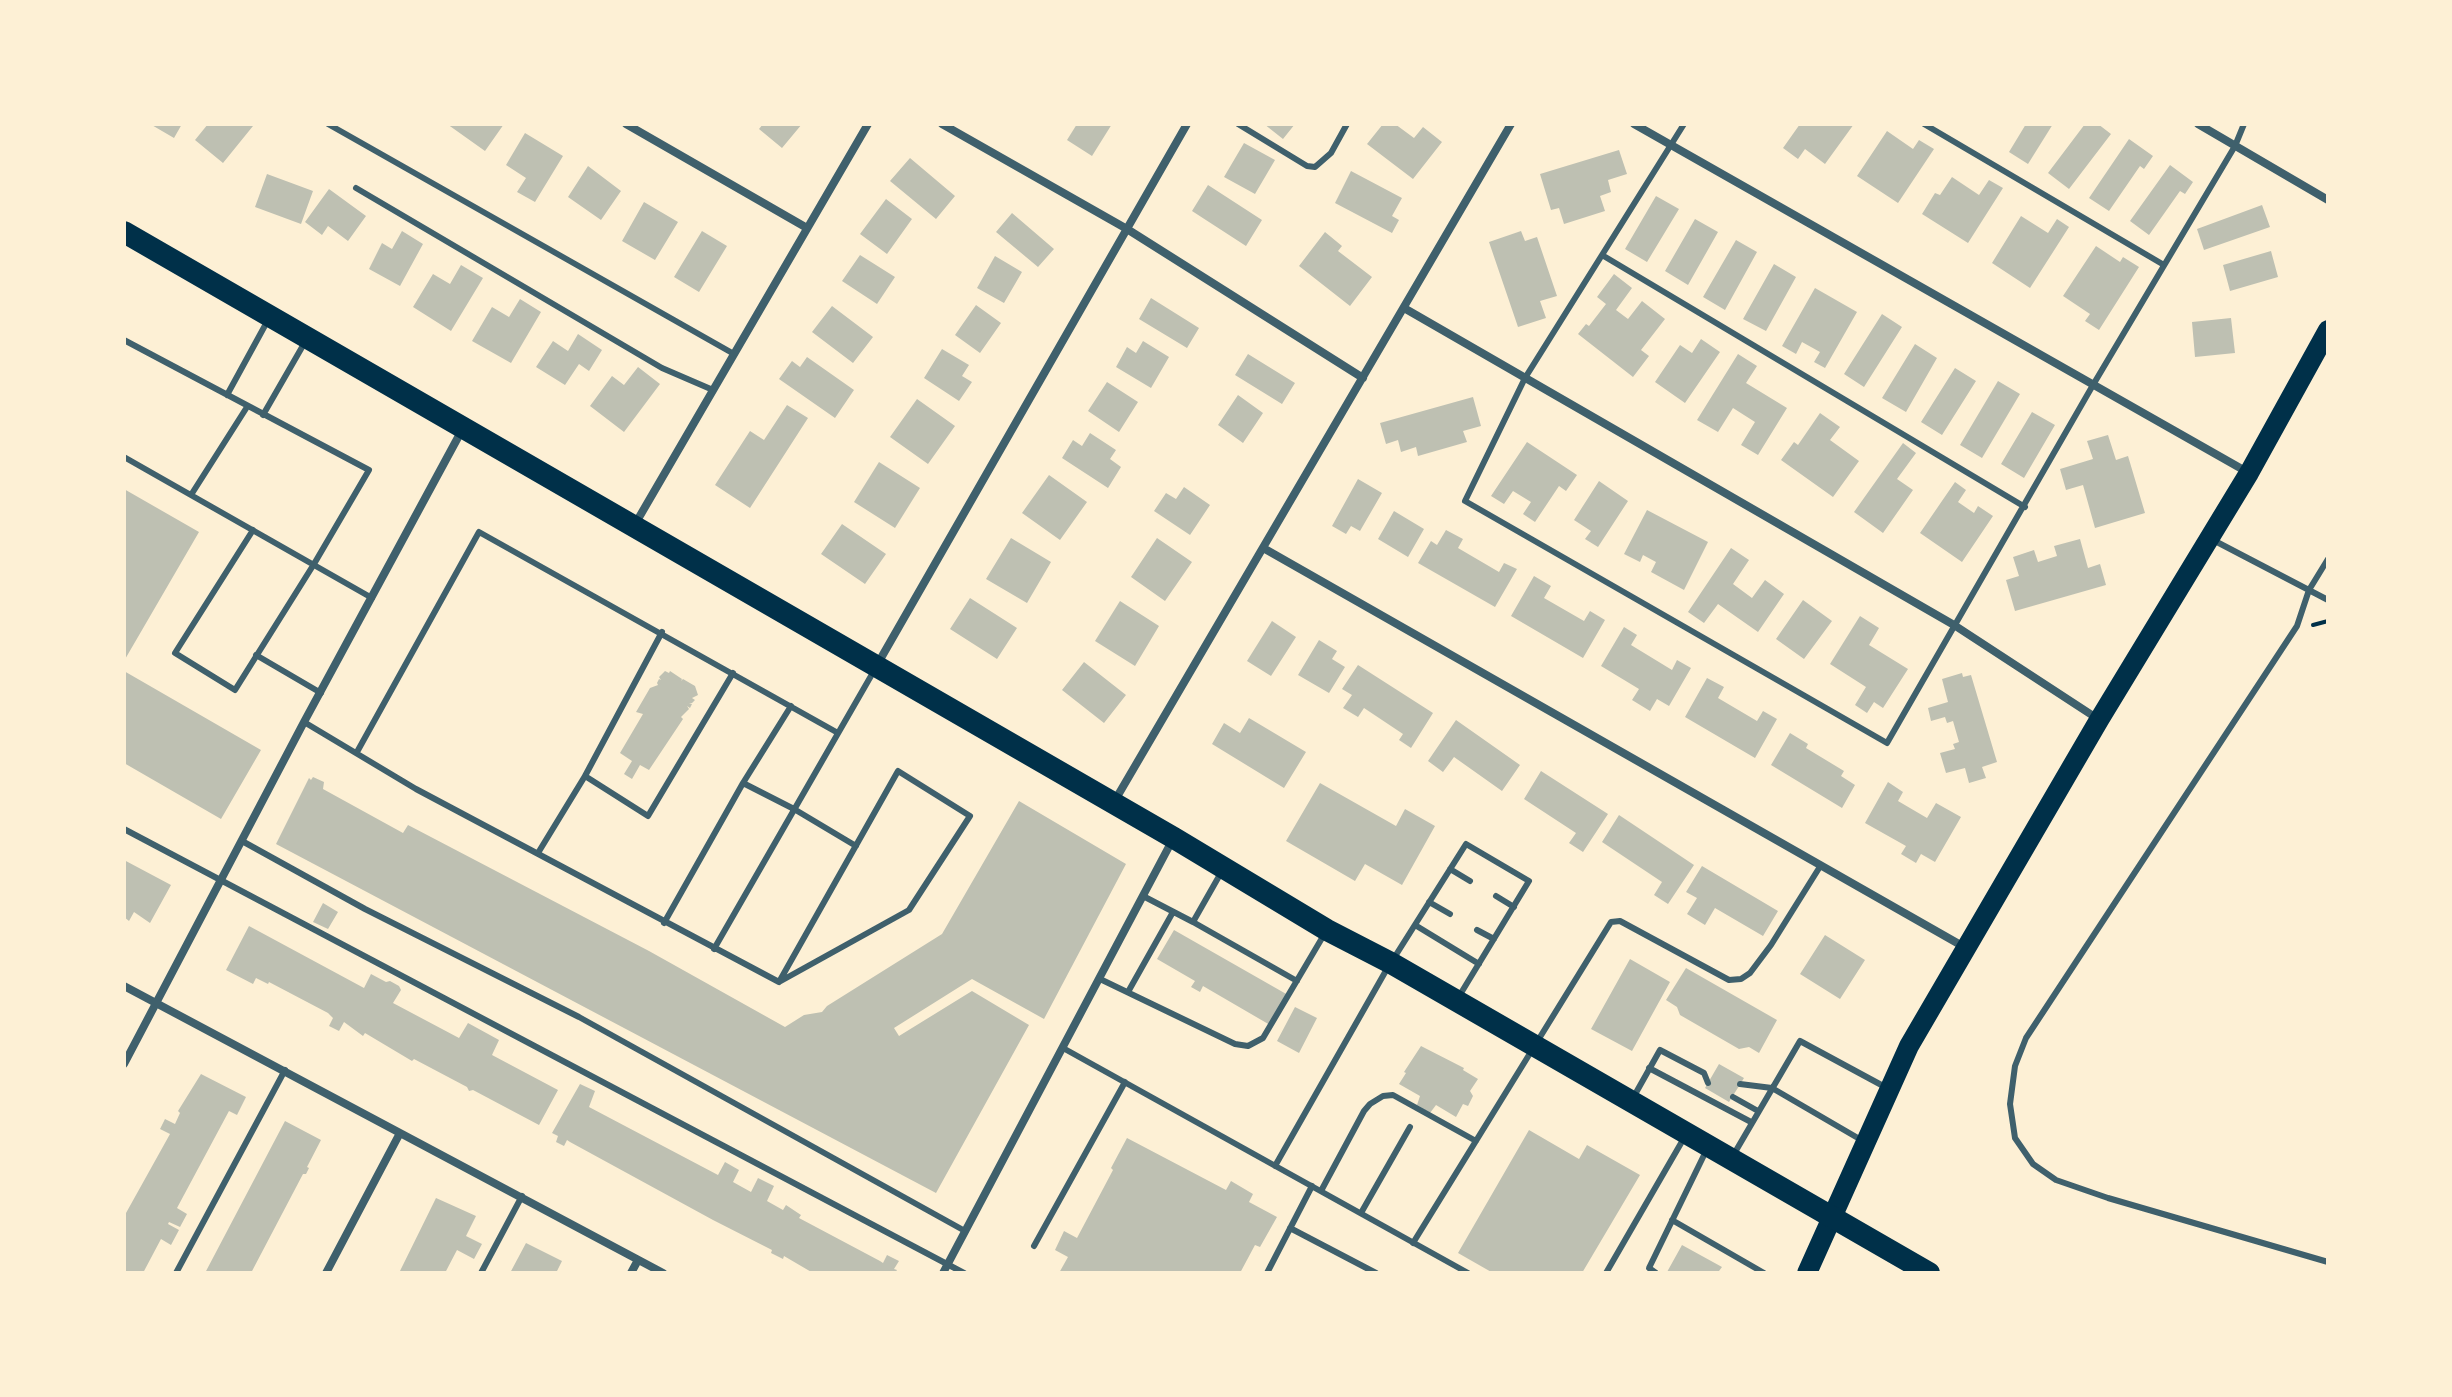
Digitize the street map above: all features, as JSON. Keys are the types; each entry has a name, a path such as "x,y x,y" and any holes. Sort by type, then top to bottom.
{"highway":[{"path":"124,232 1114,803 1327,930 1456,1000 1929,1273"}],"main road":[{"path":"1807,1273 1909,1046 2099,720 2322,355 2328,330"}],"street":[{"path":"626,124 807,228"},
{"path":"634,526 868,124"},
{"path":"942,124 1127,229 1363,378"},
{"path":"877,666 1187,124"},
{"path":"1114,803 1511,124"},
{"path":"1634,124 2249,473"},
{"path":"2198,124 2328,200"},
{"path":"1404,308 1954,625 2099,720"},
{"path":"124,1064 463,428"},
{"path":"1265,549 1966,948"},
{"path":"945,1269 1174,838"},
{"path":"124,986 663,1273"},
{"path":"326,1273 400,1133"},
{"path":"631,1273 638,1260"}],"lane":[{"path":"328,124 734,354"},
{"path":"1238,124 1307,166 1315,167 1331,153 1347,124"},
{"path":"1684,124 1525,378 1465,501 1887,743 2235,146 2244,124"},
{"path":"1924,124 2164,265"},
{"path":"356,188 662,368 713,390"},
{"path":"1602,255 2025,507"},
{"path":"227,395 270,317"},
{"path":"263,415 307,339"},
{"path":"124,340 369,470 235,690 175,653 253,530"},
{"path":"191,495 247,407"},
{"path":"124,457 372,598"},
{"path":"357,752 479,532 838,733"},
{"path":"2210,538 2328,600"},
{"path":"2328,559 2309,590 2297,626 2026,1038 2015,1066 2010,1104 2015,1138 2033,1164 2056,1180 2328,1262"},
{"path":"538,853 585,776 662,632"},
{"path":"256,655 321,693"},
{"path":"714,949 877,666"},
{"path":"585,776 648,816 733,673"},
{"path":"664,923 743,783 791,706"},
{"path":"304,722 416,789 779,982"},
{"path":"898,771 970,816 909,910 779,982 898,771"},
{"path":"743,783 856,846"},
{"path":"124,829 945,1269 964,1273"},
{"path":"242,841 365,909 579,1017 965,1231"},
{"path":"1275,1166 1391,963 1466,844 1529,881 1456,1000"},
{"path":"1413,1243 1611,922 1620,921 1729,980 1741,979 1750,973 1771,945 1821,865"},
{"path":"1193,922 1224,868"},
{"path":"1450,869 1470,881"},
{"path":"1143,896 1297,981"},
{"path":"1496,896 1514,907"},
{"path":"1429,902 1450,914"},
{"path":"1128,992 1173,912"},
{"path":"1415,925 1479,964"},
{"path":"1100,979 1235,1044 1248,1046 1263,1038 1327,930"},
{"path":"1477,930 1494,939"},
{"path":"1732,1159 1800,1041 1890,1089"},
{"path":"1063,1048 1468,1273"},
{"path":"1631,1101 1660,1050 1704,1073 1708,1083"},
{"path":"1649,1068 1751,1122"},
{"path":"176,1273 285,1070"},
{"path":"1704,1073 1715,1070"},
{"path":"1034,1246 1125,1082"},
{"path":"1740,1084 1772,1088 1866,1143"},
{"path":"1321,1191 1364,1111 1383,1096 1393,1095 1476,1141"},
{"path":"1733,1097 1758,1111"},
{"path":"1361,1213 1410,1127"},
{"path":"1606,1273 1687,1133"},
{"path":"1656,1273 1649,1268 1708,1145"},
{"path":"1267,1273 1312,1186"},
{"path":"481,1273 522,1196"},
{"path":"1672,1220 1764,1273"},
{"path":"1290,1228 1376,1273"}],"path":[{"path":"2311,627 2328,621"}],"building":[{"path":"150,124 182,124 174,138"},
{"path":"208,124 253,126 223,163 195,140"},
{"path":"447,124 504,124 485,151"},
{"path":"763,124 802,124 782,148 759,129"},
{"path":"1077,124 1112,124 1092,156 1067,140"},
{"path":"1264,124 1295,124 1283,139"},
{"path":"1383,124 1395,124 1414,138 1423,127 1442,142 1413,179 1367,144"},
{"path":"1800,124 1854,124 1825,164 1805,149 1798,159 1783,148"},
{"path":"2026,124 2053,124 2028,164 2009,152"},
{"path":"2085,124 2098,124 2111,134 2069,189 2048,173"},
{"path":"1887,131 1913,149 1919,140 1934,149 1898,203 1857,176"},
{"path":"525,133 563,156 535,202 517,192 526,178 506,165"},
{"path":"2129,139 2153,156 2144,169 2140,166 2109,211 2089,198"},
{"path":"1244,143 1275,160 1255,194 1224,177"},
{"path":"1619,150 1627,174 1608,180 1611,192 1600,196 1605,211 1564,224 1559,208 1551,210 1540,174"},
{"path":"910,158 955,196 936,219 890,181"},
{"path":"2170,165 2193,182 2185,194 2180,191 2149,235 2130,221"},
{"path":"588,166 621,191 601,220 568,197"},
{"path":"1351,171 1402,198 1392,216 1399,220 1392,233 1335,203"},
{"path":"267,174 313,191 301,224 255,207"},
{"path":"1952,177 1979,195 1989,180 2003,188 1968,243 1922,214 1935,193 1940,195"},
{"path":"1208,185 1262,220 1246,246 1192,211"},
{"path":"329,189 366,216 348,241 328,226 322,235 305,222"},
{"path":"1656,196 1679,209 1647,262 1625,249"},
{"path":"886,199 912,219 887,254 860,234"},
{"path":"644,202 678,222 655,260 622,241"},
{"path":"2262,205 2270,227 2204,250 2197,229"},
{"path":"1012,213 1054,249 1038,267 996,232"},
{"path":"2021,216 2048,233 2057,219 2069,227 2030,288 1992,263"},
{"path":"1695,219 1718,232 1688,285 1665,271"},
{"path":"402,231 423,244 400,286 369,269 382,243 392,249"},
{"path":"702,231 727,246 699,292 674,277"},
{"path":"1521,231 1525,241 1537,237 1557,296 1540,301 1546,318 1518,327 1489,242"},
{"path":"1325,232 1342,246 1338,251 1372,277 1350,306 1299,266"},
{"path":"1736,240 1757,252 1725,310 1703,297"},
{"path":"2096,246 2120,262 2123,257 2139,267 2099,330 2085,321 2090,314 2063,296"},
{"path":"2271,251 2278,277 2230,291 2223,265"},
{"path":"860,255 895,277 877,304 842,281"},
{"path":"995,256 1022,272 1004,303 977,288"},
{"path":"1774,264 1796,277 1766,331 1743,319"},
{"path":"461,265 483,278 451,331 413,307 433,274 450,284"},
{"path":"1614,274 1632,288 1616,310 1628,319 1642,301 1665,319 1641,350 1649,356 1633,377 1578,334 1586,324 1589,326 1606,304 1597,297"},
{"path":"1815,288 1857,312 1825,368 1814,362 1820,352 1802,342 1796,354 1782,346"},
{"path":"1151,298 1199,328 1187,348 1139,319"},
{"path":"520,299 541,312 511,363 472,341 492,307 509,317"},
{"path":"976,305 1001,323 980,353 955,335"},
{"path":"832,306 873,337 853,363 812,332"},
{"path":"1882,314 1902,327 1864,387 1844,374"},
{"path":"2231,318 2235,353 2195,357 2192,322"},
{"path":"578,334 602,350 589,371 579,364 565,385 536,367 553,341 568,351"},
{"path":"1701,339 1720,352 1685,403 1655,382 1680,345 1692,353"},
{"path":"1143,341 1169,357 1151,388 1116,367 1127,347 1136,353"},
{"path":"1915,344 1937,358 1906,412 1882,398"},
{"path":"942,349 969,365 962,376 972,382 959,401 924,378"},
{"path":"1248,354 1295,383 1282,404 1235,375"},
{"path":"1738,354 1757,366 1746,383 1787,408 1758,455 1741,445 1755,422 1733,408 1718,432 1697,420"},
{"path":"807,357 854,390 835,418 779,379 792,361 800,367"},
{"path":"638,367 660,384 624,432 590,406 612,376 624,385"},
{"path":"1955,368 1976,381 1942,435 1921,422"},
{"path":"1998,381 2020,394 1982,458 1960,445"},
{"path":"1107,382 1138,402 1119,432 1088,411"},
{"path":"1238,395 1263,413 1243,443 1218,425"},
{"path":"1473,397 1481,426 1463,431 1467,442 1418,456 1416,447 1401,452 1398,440 1386,444 1380,423"},
{"path":"917,399 955,426 928,464 890,437"},
{"path":"787,405 808,418 750,508 715,485 750,431 764,440"},
{"path":"2032,412 2055,425 2024,478 2001,464"},
{"path":"1820,413 1840,427 1830,440 1859,461 1833,497 1781,460 1794,442 1798,445"},
{"path":"1090,433 1116,450 1110,459 1121,467 1108,488 1062,458 1073,440 1082,446"},
{"path":"2108,435 2116,460 2128,456 2145,513 2095,528 2083,485 2066,490 2060,469 2093,459 2087,441"},
{"path":"1527,442 1577,475 1566,491 1559,486 1535,522 1523,514 1531,502 1513,491 1504,504 1491,496"},
{"path":"1903,443 1916,453 1897,479 1913,490 1883,533 1854,512"},
{"path":"879,462 920,488 895,528 854,502"},
{"path":"1049,475 1087,502 1060,540 1022,513"},
{"path":"1358,479 1382,493 1360,531 1351,526 1346,534 1332,526"},
{"path":"1599,481 1628,501 1598,547 1585,539 1591,531 1574,520"},
{"path":"1955,482 1966,490 1958,502 1974,513 1978,506 1993,516 1962,562 1920,533"},
{"path":"1184,487 1210,505 1190,535 1154,511 1166,493 1176,499"},
{"path":"124,489 199,532 124,661"},
{"path":"1647,510 1708,542 1684,590 1651,572 1656,562 1643,555 1640,562 1624,554"},
{"path":"1394,511 1424,529 1408,557 1378,539"},
{"path":"842,524 886,554 865,584 821,554"},
{"path":"1446,530 1463,539 1458,548 1499,572 1504,563 1517,569 1495,607 1418,563 1431,541 1437,545"},
{"path":"1011,538 1051,562 1027,603 986,579"},
{"path":"1157,538 1192,562 1165,601 1131,577"},
{"path":"2080,539 2088,568 2100,564 2106,585 2015,611 2006,580 2019,576 2013,557 2034,550 2038,562 2057,556 2054,546"},
{"path":"1731,548 1749,560 1733,584 1752,598 1765,580 1784,594 1758,632 1718,604 1704,623 1688,612"},
{"path":"1534,576 1551,586 1544,598 1584,621 1590,611 1605,620 1583,658 1511,616"},
{"path":"970,598 1017,628 997,659 950,629"},
{"path":"1803,600 1832,621 1804,659 1776,639"},
{"path":"1120,601 1159,626 1135,666 1095,641"},
{"path":"1860,616 1879,628 1869,645 1908,669 1883,708 1874,702 1867,713 1855,705 1866,687 1830,664"},
{"path":"1272,621 1296,637 1271,676 1247,661"},
{"path":"1624,627 1637,635 1631,645 1672,670 1677,660 1691,668 1669,706 1657,699 1650,711 1632,700 1639,689 1601,666"},
{"path":"1319,640 1337,651 1332,659 1345,667 1329,693 1298,675"},
{"path":"1084,662 1126,695 1104,723 1062,690"},
{"path":"1358,665 1433,713 1411,748 1399,740 1403,734 1364,708 1358,717 1343,708 1352,695 1342,689"},
{"path":"124,671 261,750 221,819 124,763"},
{"path":"665,671 695,686 698,695 692,698 695,700 689,703 692,704 690,708 687,706 689,709 649,770 640,765 632,779 624,774 632,761 620,753 643,714 636,712 650,688 658,685 659,677"},
{"path":"1962,673 1963,677 1971,675 1997,762 1982,767 1986,778 1969,783 1965,768 1946,773 1940,753 1955,749 1953,744 1959,742 1953,721 1947,723 1945,717 1931,721 1928,708 1948,702 1942,679"},
{"path":"1707,678 1724,687 1718,698 1757,721 1763,711 1777,719 1755,758 1685,717"},
{"path":"1249,718 1306,752 1284,788 1212,744 1224,723 1240,733"},
{"path":"1456,720 1520,765 1502,791 1454,757 1443,772 1428,761"},
{"path":"1790,733 1808,744 1806,748 1844,771 1841,776 1855,785 1842,808 1771,765"},
{"path":"1541,771 1608,814 1583,852 1569,843 1576,833 1524,799"},
{"path":"313,777 324,782 323,789 403,833 408,825 649,951 785,1027 804,1015 822,1012 942,934 1019,801 1126,864 1044,1019 972,979 894,1028 899,1036 972,991 1029,1025 936,1193 276,844 309,778 311,780"},
{"path":"1888,782 1903,792 1898,801 1927,818 1936,803 1961,817 1935,862 1921,854 1916,863 1901,854 1906,846 1865,823"},
{"path":"1320,783 1396,826 1405,809 1435,826 1402,885 1365,864 1355,881 1286,841"},
{"path":"1619,815 1694,865 1668,904 1654,895 1662,882 1602,842"},
{"path":"124,860 171,885 150,923 134,912 129,921 124,917"},
{"path":"1702,866 1778,911 1763,936 1715,908 1705,925 1687,914 1697,898 1686,892"},
{"path":"323,903 338,912 328,929 313,922"},
{"path":"249,926 364,988 371,974 390,981 401,990 393,1003 459,1038 468,1023 499,1040 492,1055 558,1090 539,1125 473,1090 469,1091 467,1087 414,1059 412,1061 365,1033 363,1036 344,1022 339,1031 329,1026 333,1018 328,1013 269,982 256,978 253,984 226,970"},
{"path":"1174,930 1288,995 1270,1025 1203,986 1200,992 1191,987 1195,981 1157,959"},
{"path":"1825,935 1865,960 1840,999 1800,974"},
{"path":"1630,959 1670,982 1632,1051 1591,1029"},
{"path":"1686,968 1777,1020 1759,1053 1749,1047 1739,1049 1680,1015 1677,1007 1666,1000"},
{"path":"1295,1007 1317,1018 1299,1053 1277,1041"},
{"path":"1421,1046 1464,1068 1478,1079 1470,1091 1473,1096 1468,1106 1463,1104 1456,1117 1436,1105 1430,1113 1417,1105 1420,1096 1399,1084"},
{"path":"1719,1064 1744,1078 1729,1102 1705,1088"},
{"path":"201,1074 246,1097 237,1115 229,1111 177,1208 187,1214 180,1227 169,1222 179,1230 171,1245 161,1239 143,1273 124,1273 124,1212 170,1134 160,1129 165,1119 175,1124 178,1111"},
{"path":"580,1084 595,1091 589,1107 718,1175 725,1162 739,1170 733,1182 751,1192 758,1178 774,1186 767,1201 783,1210 786,1205 801,1215 799,1218 883,1263 887,1255 899,1261 894,1269 897,1270 895,1273 813,1273 567,1140 564,1146 556,1142 558,1136 552,1133"},
{"path":"285,1121 321,1140 306,1174 303,1174 251,1273 205,1273"},
{"path":"1529,1130 1579,1159 1587,1145 1640,1175 1582,1273 1493,1273 1458,1253"},
{"path":"1127,1138 1226,1190 1231,1181 1253,1194 1249,1202 1277,1217 1260,1247 1255,1245 1240,1273 1059,1273 1068,1257 1055,1250 1064,1231 1077,1238"},
{"path":"436,1198 476,1216 466,1236 482,1244 474,1259 457,1250 445,1273 399,1273"},
{"path":"526,1243 562,1261 556,1273 510,1273"},
{"path":"1682,1245 1722,1267 1719,1271 1724,1273 1667,1272"}]}
